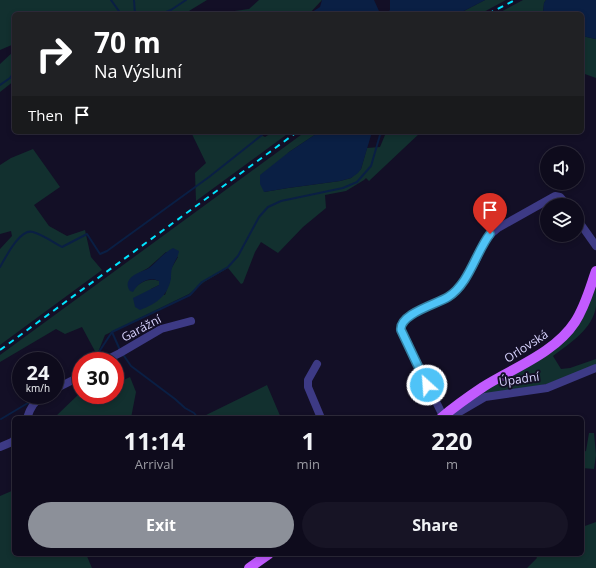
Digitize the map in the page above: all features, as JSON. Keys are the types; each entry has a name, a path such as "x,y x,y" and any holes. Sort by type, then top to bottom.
{"main road":[{"name":"Orlovská","path":"445,416 478,391 530,360 560,339 580,314 596,271"},
{"path":"249,568 265,556"}],"street":[{"path":"551,198 554,196 561,198"},
{"path":"444,416 400,326 402,322 410,315 450,296 471,271 484,242 494,231 540,204"},
{"path":"584,229 596,246"},
{"name":"Garážní","path":"122,352 161,329 191,320"},
{"path":"317,364 308,380 308,388 320,416"},
{"name":"Úpadní","path":"446,416 485,397 547,388 596,368"},
{"path":"28,416 30,408 34,404"},
{"path":"0,447 12,442"}],"green space":[{"path":"0,0 207,0 187,12 12,12 12,45 0,50"},
{"path":"259,0 322,0 311,12 227,12 249,9"},
{"path":"485,0 506,0 484,12 462,12"},
{"path":"523,0 546,0 544,3 543,12 501,12"},
{"path":"584,36 596,39 596,78 584,74"},
{"path":"12,53 12,83 0,92 0,64"},
{"path":"192,134 261,134 265,137 270,134 287,134 196,201 195,173 206,163"},
{"path":"302,134 316,134 289,152 264,192 340,181 351,178 361,169 367,148 380,147 386,134 419,134 369,181 366,178 346,191 325,195 326,208 303,227 278,253 261,242 255,252 243,283 241,284 228,268 204,282 189,294 105,335 98,352 95,352 82,327 65,334 56,329 17,352 12,352 12,355 0,362 0,355","holes":["166,252 178,257 171,269 171,277 165,295 151,289 159,285 159,281 156,280 141,283 136,287 139,273 148,268"]},
{"path":"33,149 60,187 34,205 49,226 67,236 85,230 91,257 102,270 0,345 0,249 12,236 11,231 0,234 0,165 11,158"},
{"path":"596,287 596,306 590,322 580,335 553,356 561,369 570,368 596,359 596,365 547,384 475,397 579,324"},
{"path":"130,377 136,392 131,416 56,416 72,401 72,404 124,404 124,380"},
{"path":"267,385 280,416 204,416"},
{"path":"589,433 594,433 596,455 594,469 584,468 584,452 586,451"},
{"path":"12,491 12,556 87,556 92,568 0,568 0,496"},
{"path":"596,522 596,568 527,568 537,558 536,556 584,556 584,526"}],"water":[{"path":"322,0 374,0 379,11 388,12 312,12 320,7"},
{"path":"390,0 485,0 462,12 388,12 390,10"},
{"path":"546,0 596,0 596,39 584,36 584,12 543,12 544,3"},
{"path":"316,134 371,134 361,169 351,178 340,181 264,192 260,184 260,175 289,152"},
{"path":"173,248 179,251 172,268 171,278 167,290 156,302 140,310 135,307 133,298 159,285 159,281 151,279 144,281 133,292 129,289 129,279 149,268 166,252"}],"waterway":[{"path":"111,0 120,12"},
{"path":"134,0 135,12"},
{"path":"166,12 186,0"},
{"path":"0,85 12,75"},
{"path":"0,267 14,244 23,234 28,232 33,232 40,235 62,247 87,234 100,254 107,251 209,177 262,134"},
{"path":"99,352 112,332 190,295 202,282 228,267 238,256 259,217 268,207 281,201 343,188 357,182 371,166 381,134"},
{"path":"112,332 120,350"},
{"path":"124,356 131,366 196,416"},
{"path":"1,419 26,404"}],"railway":[{"path":"492,12 515,0"},
{"path":"0,350 294,134"}],"route":[{"path":"427,385 400,326 402,322 410,315 450,296 471,271 484,242 490,234"}]}
